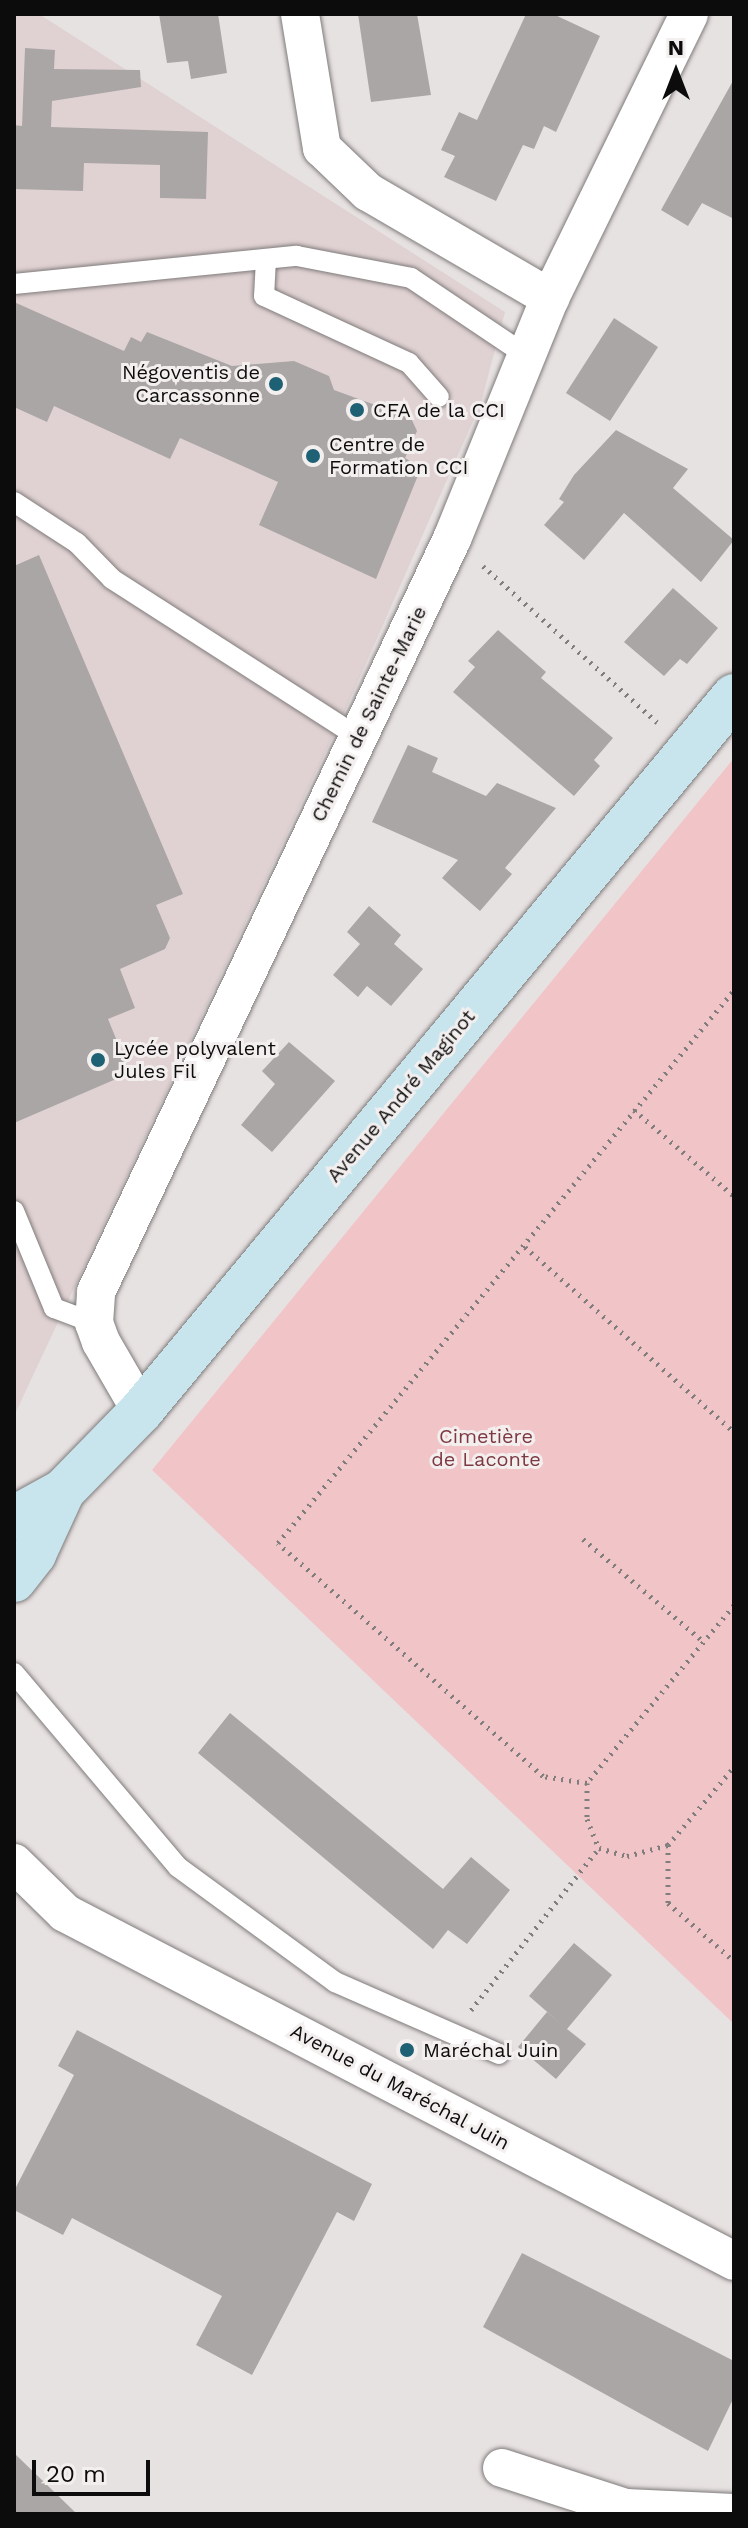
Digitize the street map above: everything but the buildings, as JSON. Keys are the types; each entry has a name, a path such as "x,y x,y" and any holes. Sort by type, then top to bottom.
{"street":[{"path":"300,14 322,148 368,192 550,298"},
{"name":"Chemin de Sainte-Marie","path":"94,1323 96,1292 452,539 550,298 689,14"},
{"name":"Avenue André Maginot","path":"14,1518 63,1491 141,1411 734,696"},
{"path":"94,1323 141,1411"},
{"name":"Avenue André Maginot","path":"14,1580 34,1554 63,1491"},
{"name":"Avenue du Maréchal Juin","path":"14,1863 65,1913 734,2261"},
{"name":"Avenue du Maréchal Juin","path":"14,1905 65,1913"},
{"path":"502,2468 626,2508 734,2513"}],"lane":[{"path":"14,284 297,256 411,278 527,356"},
{"path":"266,259 264,296 409,363 439,397"},
{"path":"14,502 77,543 112,579 358,737"},
{"path":"14,1211 54,1308 94,1323"},
{"path":"14,1673 178,1867 335,1982 499,2054"}],"path":[{"path":"452,539 688,749"},
{"path":"587,1783 543,1776 278,1543 734,990"},
{"path":"634,1110 734,1196"},
{"path":"525,1247 734,1432"},
{"path":"583,1539 704,1642"},
{"path":"599,1848 587,1819 587,1783 734,1605"},
{"path":"599,1848 627,1856 668,1845 734,1767"},
{"path":"668,1845 668,1903 734,1961"},
{"path":"452,2033 599,1848"}],"shaded area":[{"path":"14,14 39,14 505,312 481,403 348,704 14,1416"}],"green space":[{"name":"Cimetière de Laconte","path":"734,758 734,2024 152,1470"}],"place":[{"name":"Négoventis de Carcassonne","path":"276,384"},
{"name":"CFA de la CCI","path":"357,410"},
{"name":"Centre de Formation CCI","path":"313,456"},
{"name":"Lycée polyvalent Jules Fil","path":"98,1060"},
{"name":"Maréchal Juin","path":"407,2050"}]}
